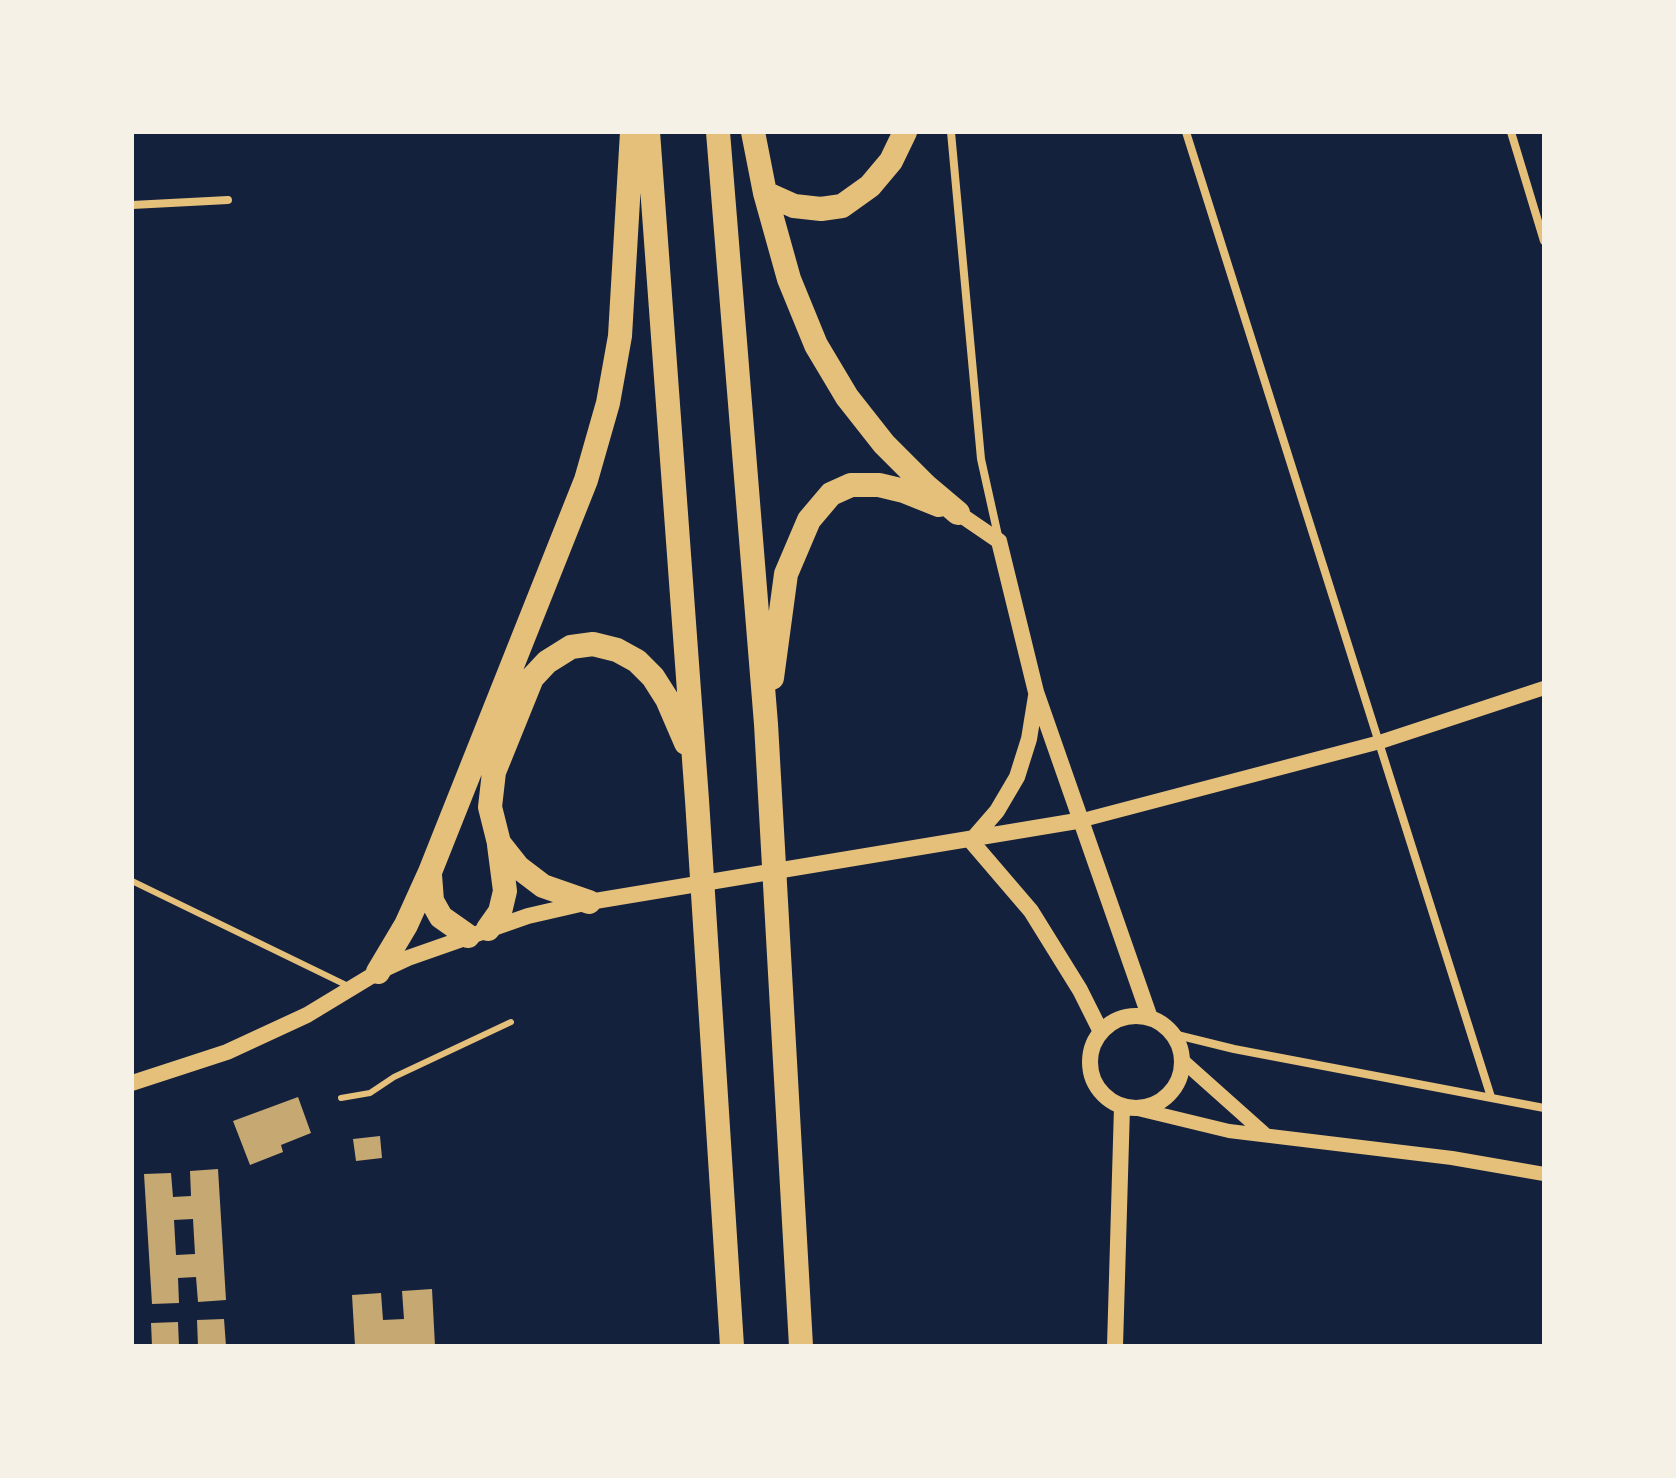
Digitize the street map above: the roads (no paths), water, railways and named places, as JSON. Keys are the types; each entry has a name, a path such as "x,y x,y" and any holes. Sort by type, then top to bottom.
{"highway":[{"path":"378,972 406,925 430,872 586,480 608,403 620,336 632,132"},
{"path":"648,132 697,800 732,1346"},
{"path":"718,132 766,724 801,1346"},
{"path":"753,132 765,193 789,279 816,345 847,397 884,444 958,513"},
{"path":"765,193 794,206 821,209 842,206 870,186 891,161 905,132"},
{"path":"766,724 786,574 809,520 831,494 851,485 879,485 904,491 958,513"},
{"path":"430,872 432,901 441,917 478,933 500,912 505,891 499,843 490,807 494,772 532,678 547,662 571,647 593,644 617,650 637,661 653,677 667,699 693,758"},
{"path":"499,843 518,867 543,886 589,902"}],"main road":[{"path":"958,513 999,541 1036,692 1150,1018"},
{"path":"971,841 997,811 1017,777 1029,739 1036,692"},
{"path":"132,1083 227,1052 307,1015 378,972 408,958 478,933 589,902 1083,820"},
{"path":"971,841 1002,874 1040,924 1101,1032"},
{"path":"1136,1015 1150,1018 1173,1034 1180,1046 1183,1061 1181,1075 1165,1099 1152,1106 1130,1108 1109,1100 1098,1089 1090,1060 1093,1045 1111,1023 1136,1015"},
{"path":"1115,1346 1130,1108"}],"street":[{"path":"951,132 981,459 999,541"},
{"path":"1186,132 1491,1097"},
{"path":"1511,132 1544,241"},
{"path":"132,205 228,200"},
{"path":"1083,820 1380,742 1544,688"},
{"path":"1173,1034 1234,1049 1544,1108"},
{"path":"1183,1061 1267,1135"},
{"path":"1130,1108 1229,1131 1452,1158 1544,1174"}],"lane":[{"path":"132,881 352,988"},
{"path":"341,1098 370,1093 394,1077 511,1022"}]}
